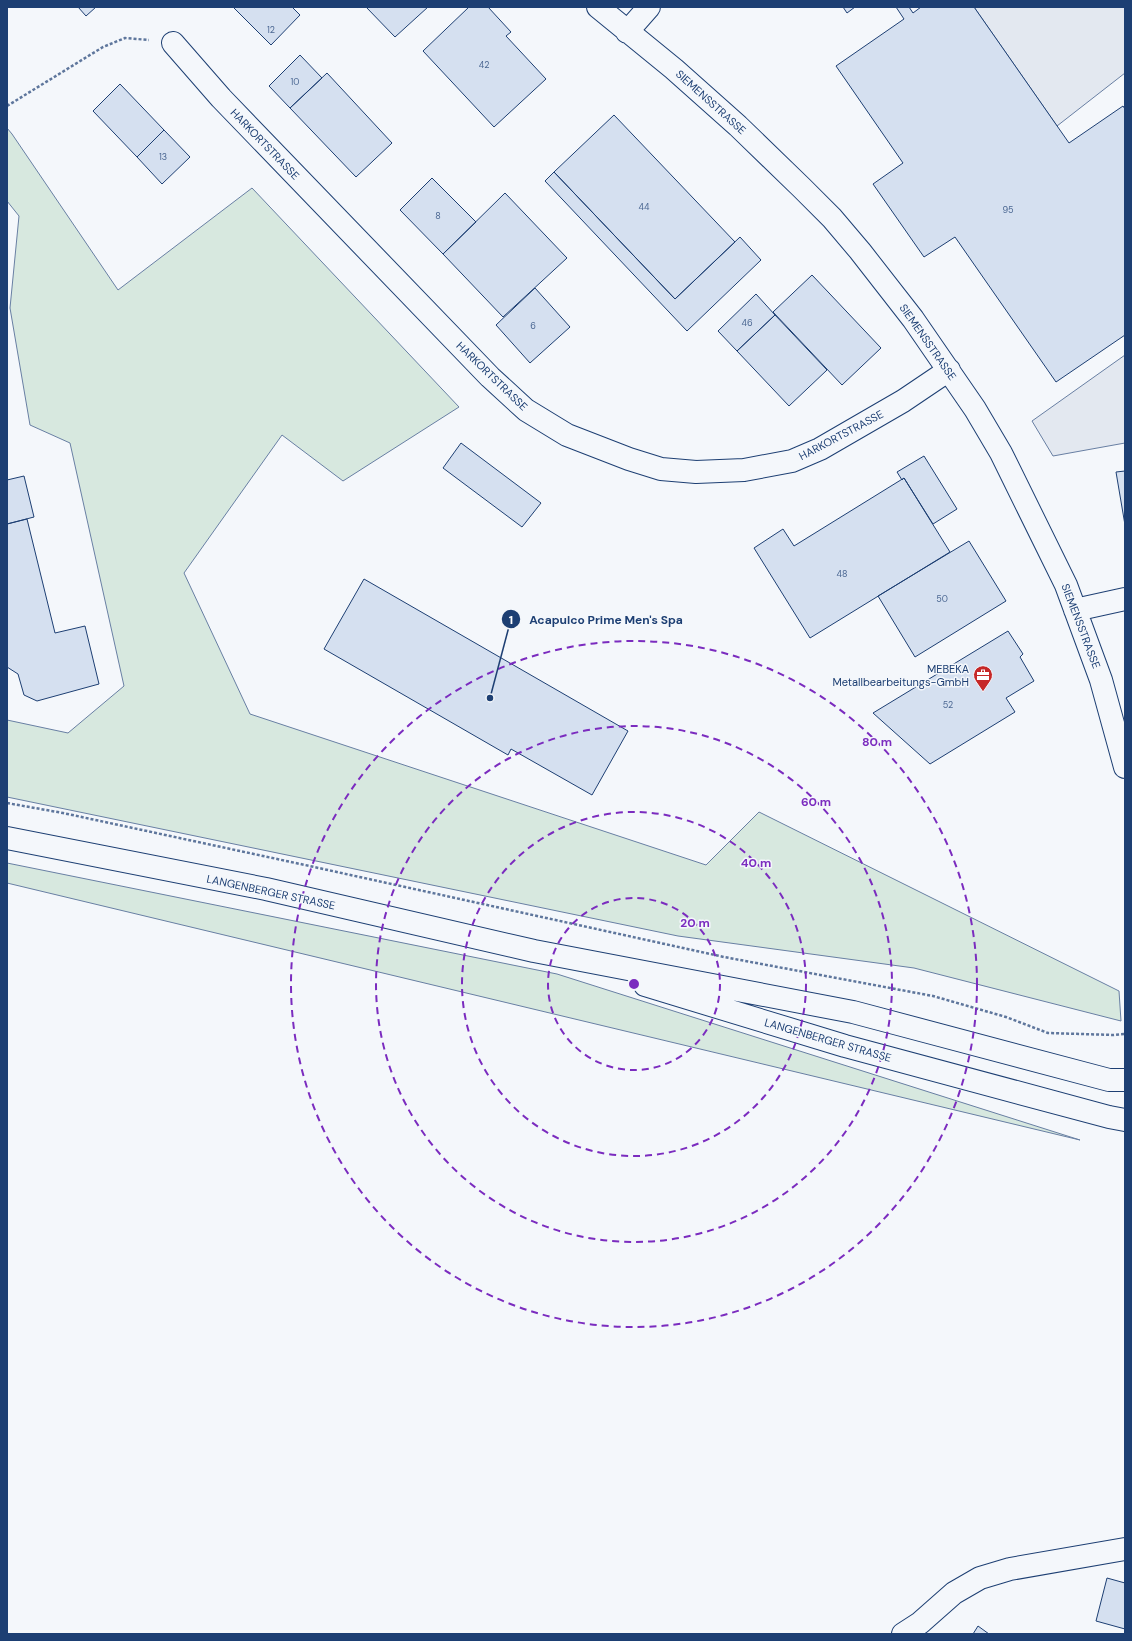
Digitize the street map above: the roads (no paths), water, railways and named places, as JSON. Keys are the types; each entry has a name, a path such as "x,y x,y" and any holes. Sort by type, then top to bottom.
{"street":[{"name":"SIEMENSSTRASSE","path":"598,7 674,69 738,126 832,218 913,319 949,370 975,409 1001,453 1066,585 1101,680 1125,767"},
{"path":"627,32 649,7"},
{"name":"HARKORTSTRASSE","path":"173,42 221,98 490,377 526,410 566,435 629,459 661,468 696,472 744,470 792,461 820,449 902,401 949,370"},
{"path":"1075,610 1125,599"},
{"name":"LANGENBERGER STRASSE","path":"7,838 266,890 534,951 853,1012 1109,1080 1125,1080"},
{"name":"LANGENBERGER STRASSE","path":"534,951 845,1046 1101,1115 1125,1120"},
{"path":"915,1630 954,1593 980,1578 1010,1569 1125,1549"}],"place":[{"name":"MEBEKA Metallbearbeitungs-GmbH","path":"983,692"},
{"name":"Acapulco Prime Men's Spa","path":"490,698"}]}
